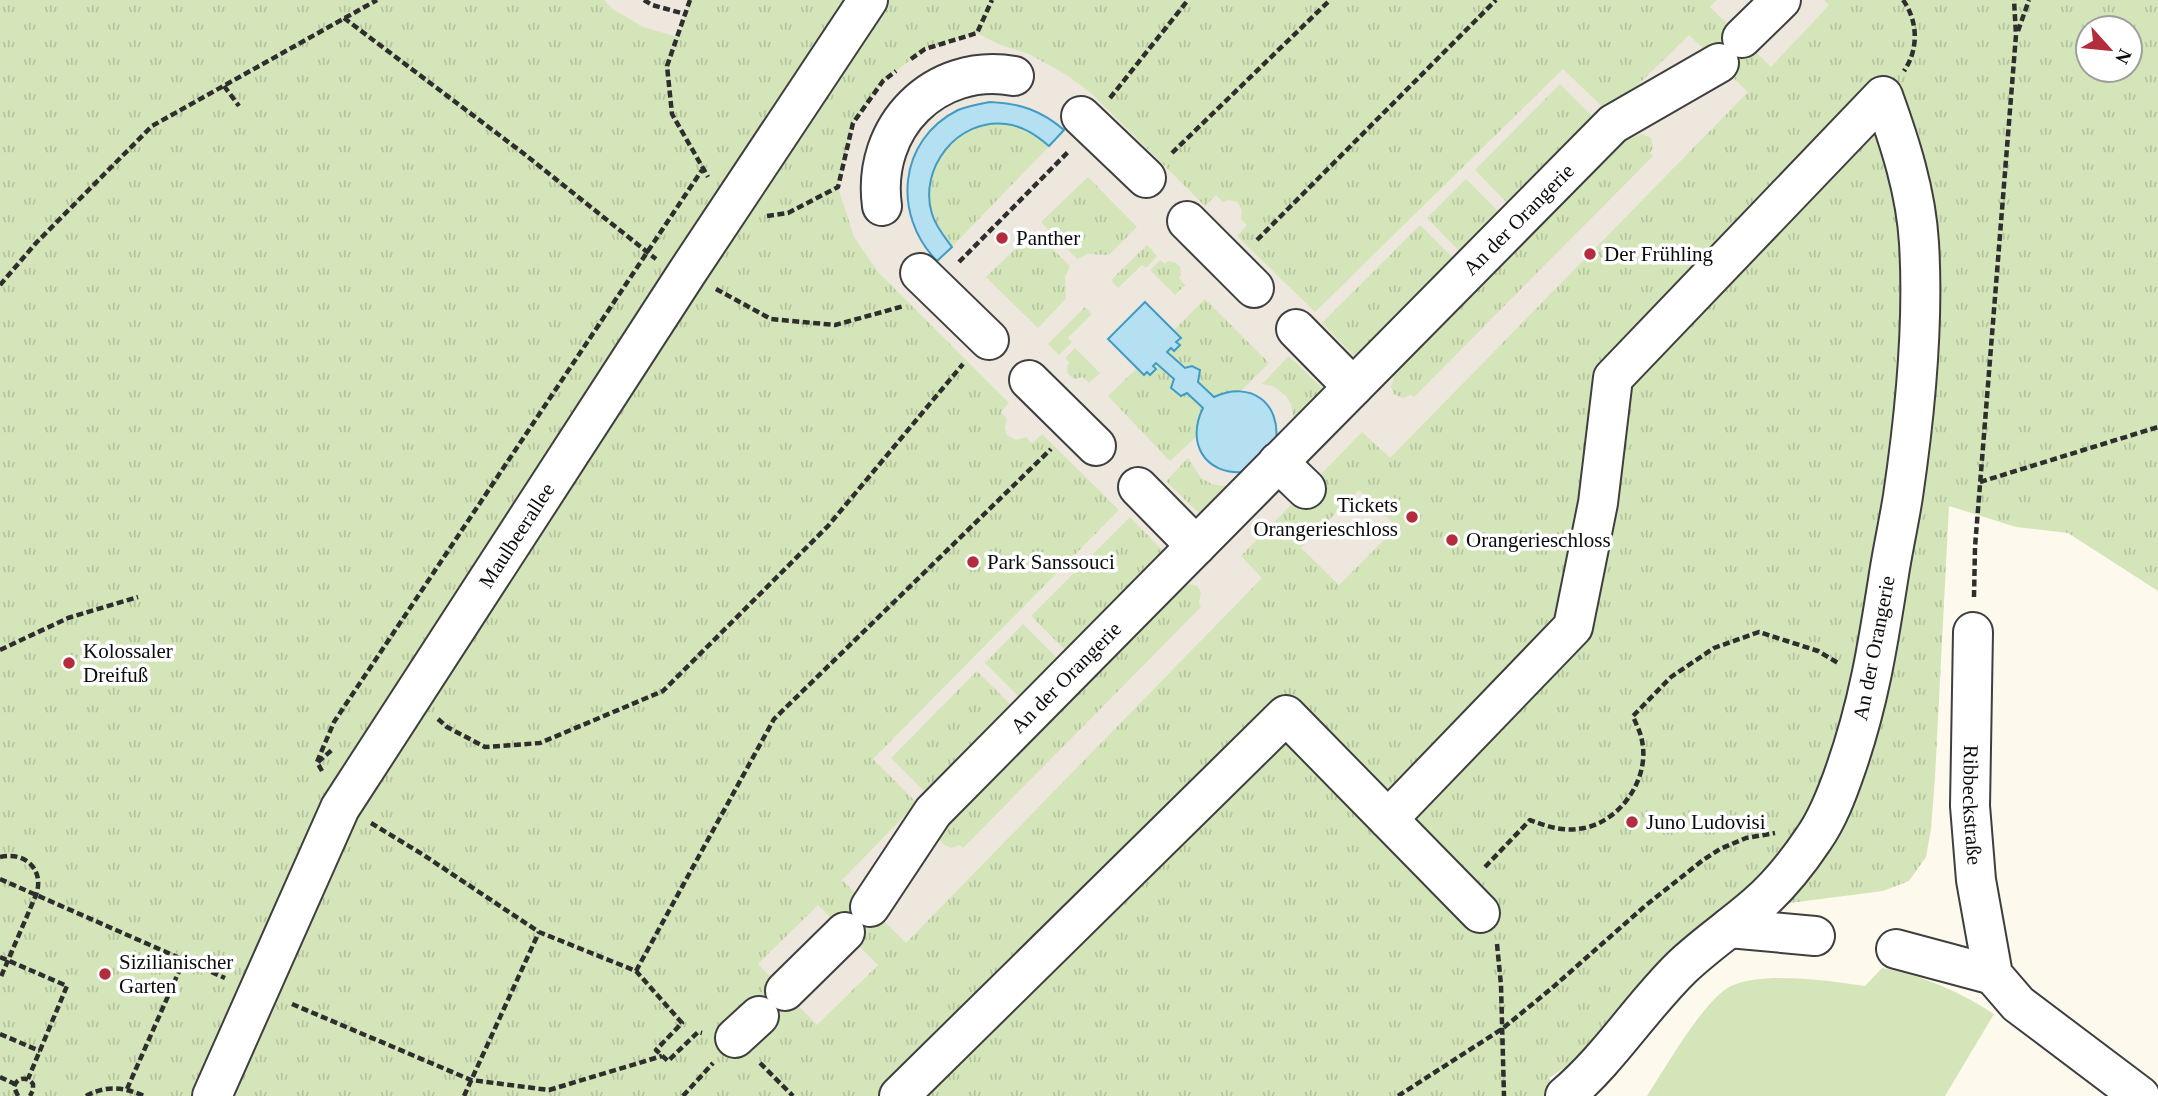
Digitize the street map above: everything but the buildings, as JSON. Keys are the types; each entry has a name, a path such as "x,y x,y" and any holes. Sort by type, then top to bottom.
{"street":[{"name":"Maulbeerallee","path":"212,1096 340,808 688,271 868,0"},
{"name":"An der Orangerie","path":"760,1015 857,920 933,812 1613,124 1731,51 1781,0"},
{"path":"871,195 893,119 932,91 943,75 974,74 993,58"},
{"path":"1388,819 1573,627 1598,503 1613,378 1883,96"},
{"name":"An der Orangerie","path":"1564,1096 1600,1063 1647,1004 1683,966 1758,904 1784,878 1815,836 1838,792 1869,694 1879,646 1903,496 1913,416 1919,331 1919,242 1910,184 1883,96"},
{"path":"1087,121 1146,178"},
{"path":"1187,221 1243,277"},
{"path":"928,280 989,340"},
{"path":"1296,330 1353,387"},
{"path":"1029,380 1085,436"},
{"path":"1278,462 1306,489"},
{"path":"1138,487 1196,546"},
{"name":"Ribbeckstraße","path":"1973,632 1970,806 1980,905 1993,975"},
{"path":"899,1096 1286,715 1470,902"},
{"path":"1729,928 1815,936"},
{"path":"1896,950 1993,975 2018,1003 2140,1096"}],"path":[{"path":"0,285 36,243 152,126 377,0"},
{"path":"644,0 652,5 685,14"},
{"path":"992,0 993,58"},
{"path":"688,271 771,319 835,325 911,304 928,280 1104,104 1188,0"},
{"path":"1146,178 1330,0"},
{"path":"1243,277 1496,0"},
{"path":"1883,96 1910,62 1916,35 1911,12 1903,0"},
{"path":"1973,632 1975,547 2016,35 2014,0"},
{"path":"2016,35 2029,0"},
{"path":"344,18 523,153 645,252"},
{"path":"224,86 239,106"},
{"path":"317,762 334,722 702,170"},
{"path":"411,696 447,727 485,747 540,743 663,691 828,526 966,361 989,340"},
{"path":"1980,482 2158,427"},
{"path":"636,971 774,719 1085,436"},
{"path":"0,650 68,618 138,597"},
{"path":"1504,1096 1498,949 1490,925 1470,902 1530,820 1557,830 1585,828 1611,817 1630,796 1641,770 1643,742 1633,716 1671,677 1714,648 1759,632 1797,643"},
{"path":"340,808 422,854 539,932 636,971 682,1024 656,1050 668,1061 698,1032"},
{"path":"1398,1096 1502,1029 1645,906 1720,849 1764,834 1783,832 1815,836"},
{"path":"0,857 16,855 33,866 38,881 36,895 0,979"},
{"path":"0,879 184,960 471,1080 549,1090 662,1056"},
{"path":"464,1096 539,932"},
{"path":"0,957 67,986 28,1079"},
{"path":"127,1089 184,960"},
{"path":"683,1096 760,1015 793,1096"},
{"path":"0,1034 40,1051"},
{"path":"0,1077 15,1083"},
{"path":"18,1096 14,1090 15,1083 19,1079 28,1079"},
{"path":"28,1079 34,1087 30,1096"},
{"path":"86,1096 107,1088 127,1089 144,1096"}],"green space":[{"name":"Park Sanssouci","path":"0,0 2158,0 2158,591 2068,533 2016,527 1949,506 1935,778 1926,857 1909,881 1883,891 1735,910 1609,1039 1549,1078 1563,1096 0,1096"},
{"path":"1882,968 1941,985 1994,1014 1945,1096 1647,1096 1697,1019 1731,986 1745,981 1778,978 1865,986"}],"shaded area":[{"path":"604,0 690,0 678,37 643,27 611,8"},
{"path":"1717,0 1824,0 1829,5 1771,67 1710,7"},
{"path":"977,33 998,44 1029,54 1065,74 1091,93 1205,206 1216,195 1223,202 1237,202 1242,210 1241,219 1247,225 1237,236 1315,312 1563,69 1609,113 1689,35 1748,92 1390,458 1362,432 1241,556 1262,578 906,943 842,880 917,803 873,759 1119,510 1042,434 1032,443 1026,437 1016,440 1007,435 1007,419 1001,412 1009,403 878,272 854,237 838,187 853,123 883,81 925,49","holes":["1560,84 1597,121 1512,208 1475,170","1009,102 1064,131 938,261 907,189 910,168 918,148","1630,133 1634,137 1642,134 1651,138 1653,147 1650,153 1653,156 1414,397 1411,395 1403,398 1394,394 1391,387 1394,378 1391,375","1088,177 1137,227 1109,255 1088,254 1077,259 1041,222","1466,179 1503,216 1464,256 1427,218","1420,225 1457,262 1359,361 1322,323","1034,231 1070,266 1065,277 1066,299 1038,328 986,277","1147,245 1157,256 1146,268 1142,265 1118,288 1111,280","1160,260 1165,264 1168,261 1174,262 1180,266 1179,278 1185,285 1175,295 1150,270","1205,299 1269,363 1241,391 1257,396 1269,406 1218,468 1201,453 1196,437 1170,461 1108,396 1137,368 1108,339 1144,303 1173,331","1085,307 1092,314 1068,338 1072,342 1059,355 1048,344","1075,348 1100,373 1089,383 1083,377 1074,379 1068,374 1067,366 1070,363 1065,358","1289,356 1327,393 1294,421 1291,404 1286,396 1273,386 1262,384","1188,458 1201,478 1222,486 1235,485 1204,518 1166,481","1130,517 1167,555 1068,653 1031,616","1191,584 1197,586 1201,592 1201,607 963,848 960,845 951,848 939,838 941,831 1182,587","1023,624 1060,661 1022,700 985,663","977,671 1014,708 928,795 891,758"]},
{"path":"1359,490 1397,527 1339,585 1301,548"},
{"path":"818,905 878,965 817,1025 758,964"}],"water":[{"path":"990,102 1030,109 1064,130 1049,146 1018,127 988,124 957,138 945,150 936,164 929,197 934,219 952,247 937,261 923,243 913,222 908,201 908,180 913,159 923,140 938,123 958,110"},
{"path":"1145,302 1181,338 1176,342 1180,345 1174,351 1171,348 1167,352 1185,368 1192,366 1200,370 1198,382 1214,397 1227,392 1251,393 1268,406 1274,416 1276,442 1244,472 1230,472 1218,468 1202,454 1197,433 1203,408 1187,393 1181,396 1171,388 1174,379 1156,363 1153,366 1156,369 1150,375 1147,372 1144,375 1108,339"}],"place":[{"name":"Panther","path":"1002,238"},
{"name":"Der Frühling","path":"1590,254"},
{"name":"Tickets Orangerieschloss","path":"1412,517"},
{"name":"Orangerieschloss","path":"1452,540"},
{"name":"Park Sanssouci","path":"973,562"},
{"name":"Kolossaler Dreifuß","path":"69,663"},
{"name":"Juno Ludovisi","path":"1632,822"},
{"name":"Sizilianischer Garten","path":"105,974"}]}
